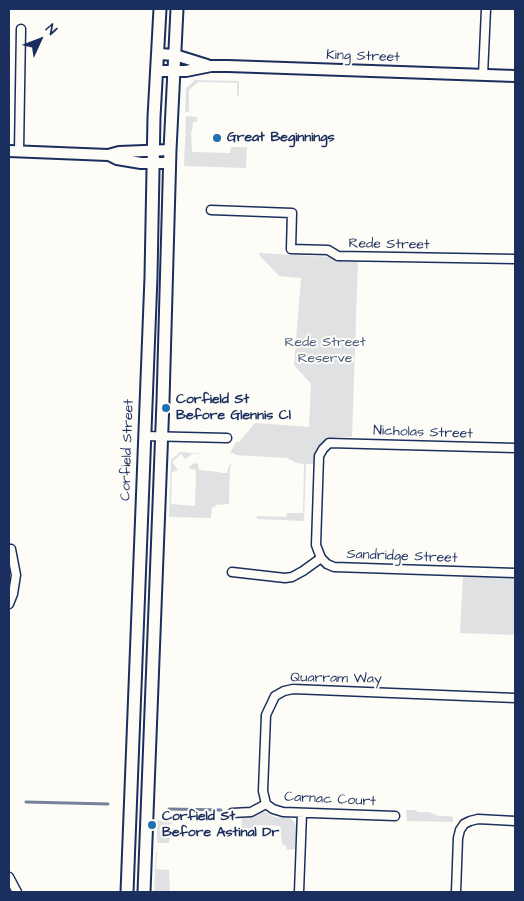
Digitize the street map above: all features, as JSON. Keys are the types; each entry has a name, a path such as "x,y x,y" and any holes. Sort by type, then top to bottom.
{"main road":[{"name":"Corfield Street","path":"127,892 155,150 154,117 160,9"},
{"path":"144,892 170,150 177,9"},
{"name":"King Street","path":"159,54 175,55 210,66"},
{"name":"King Street","path":"158,71 175,72 210,66 515,76"},
{"path":"108,155 119,152 170,150"},
{"path":"14,151 108,155 141,163 170,163"}],"street":[{"path":"483,75 486,9"},
{"path":"14,151 21,28"},
{"name":"Rede Street","path":"211,210 292,213 291,249 328,250 338,256 515,259"},
{"path":"144,436 227,438"},
{"name":"Nicholas Street","path":"320,558 316,545 319,456 329,443 515,448"},
{"path":"9,604 16,576 11,550"},
{"path":"232,572 285,578 292,577 320,558"},
{"name":"Sandridge Street","path":"320,558 327,564 342,568 515,572"},
{"name":"Quarram Way","path":"266,804 263,791 266,715 275,696 284,691 293,689 515,698"},
{"path":"232,813 251,812 266,804"},
{"name":"Carnac Court","path":"266,804 273,809 283,812 395,816"},
{"path":"299,892 302,813"},
{"path":"456,892 458,838 464,824 478,819 515,820"},
{"path":"9,877 17,892"}],"green space":[{"path":"195,80 239,81 239,94 237,98 237,83 198,82 189,90 189,112 185,112 186,88"},
{"path":"186,116 197,117 197,122 193,122 191,131 192,152 230,153 231,147 247,147 246,168 184,166"},
{"name":"Rede Street Reserve","path":"259,253 331,257 344,262 358,261 352,437 337,437 326,440 316,450 313,464 306,464 304,521 257,519 257,516 286,517 287,513 303,513 304,464 287,458 235,455 230,453 236,442 239,442 255,423 309,427 311,384 294,365 301,278 279,276"},
{"path":"180,452 204,454 192,454 185,459 181,454 172,462 178,470 172,472 171,504 195,506 196,470 189,467 194,463 198,464 199,470 220,473 227,473 229,465 232,464 230,467 229,504 212,507 211,518 169,517 171,460"},
{"path":"463,576 515,578 515,635 460,633"},
{"path":"406,810 453,817 453,822 407,821"},
{"path":"261,812 274,817 290,818 295,823 296,849 287,850 286,846 282,844 280,826 258,825 258,833 241,832 243,815 254,816"},
{"path":"157,820 174,823 163,826 171,826 169,843 157,843"},
{"path":"156,852 158,852 156,869 169,870 170,892 154,892"}],"waterway":[{"path":"26,802 108,804"},
{"path":"169,809 221,810"}],"place":[{"name":"Great Beginnings","path":"217,138"},
{"name":"Corfield St Before Glennis Cl","path":"166,408"},
{"name":"Corfield St Before Astinal Dr","path":"152,825"}]}
